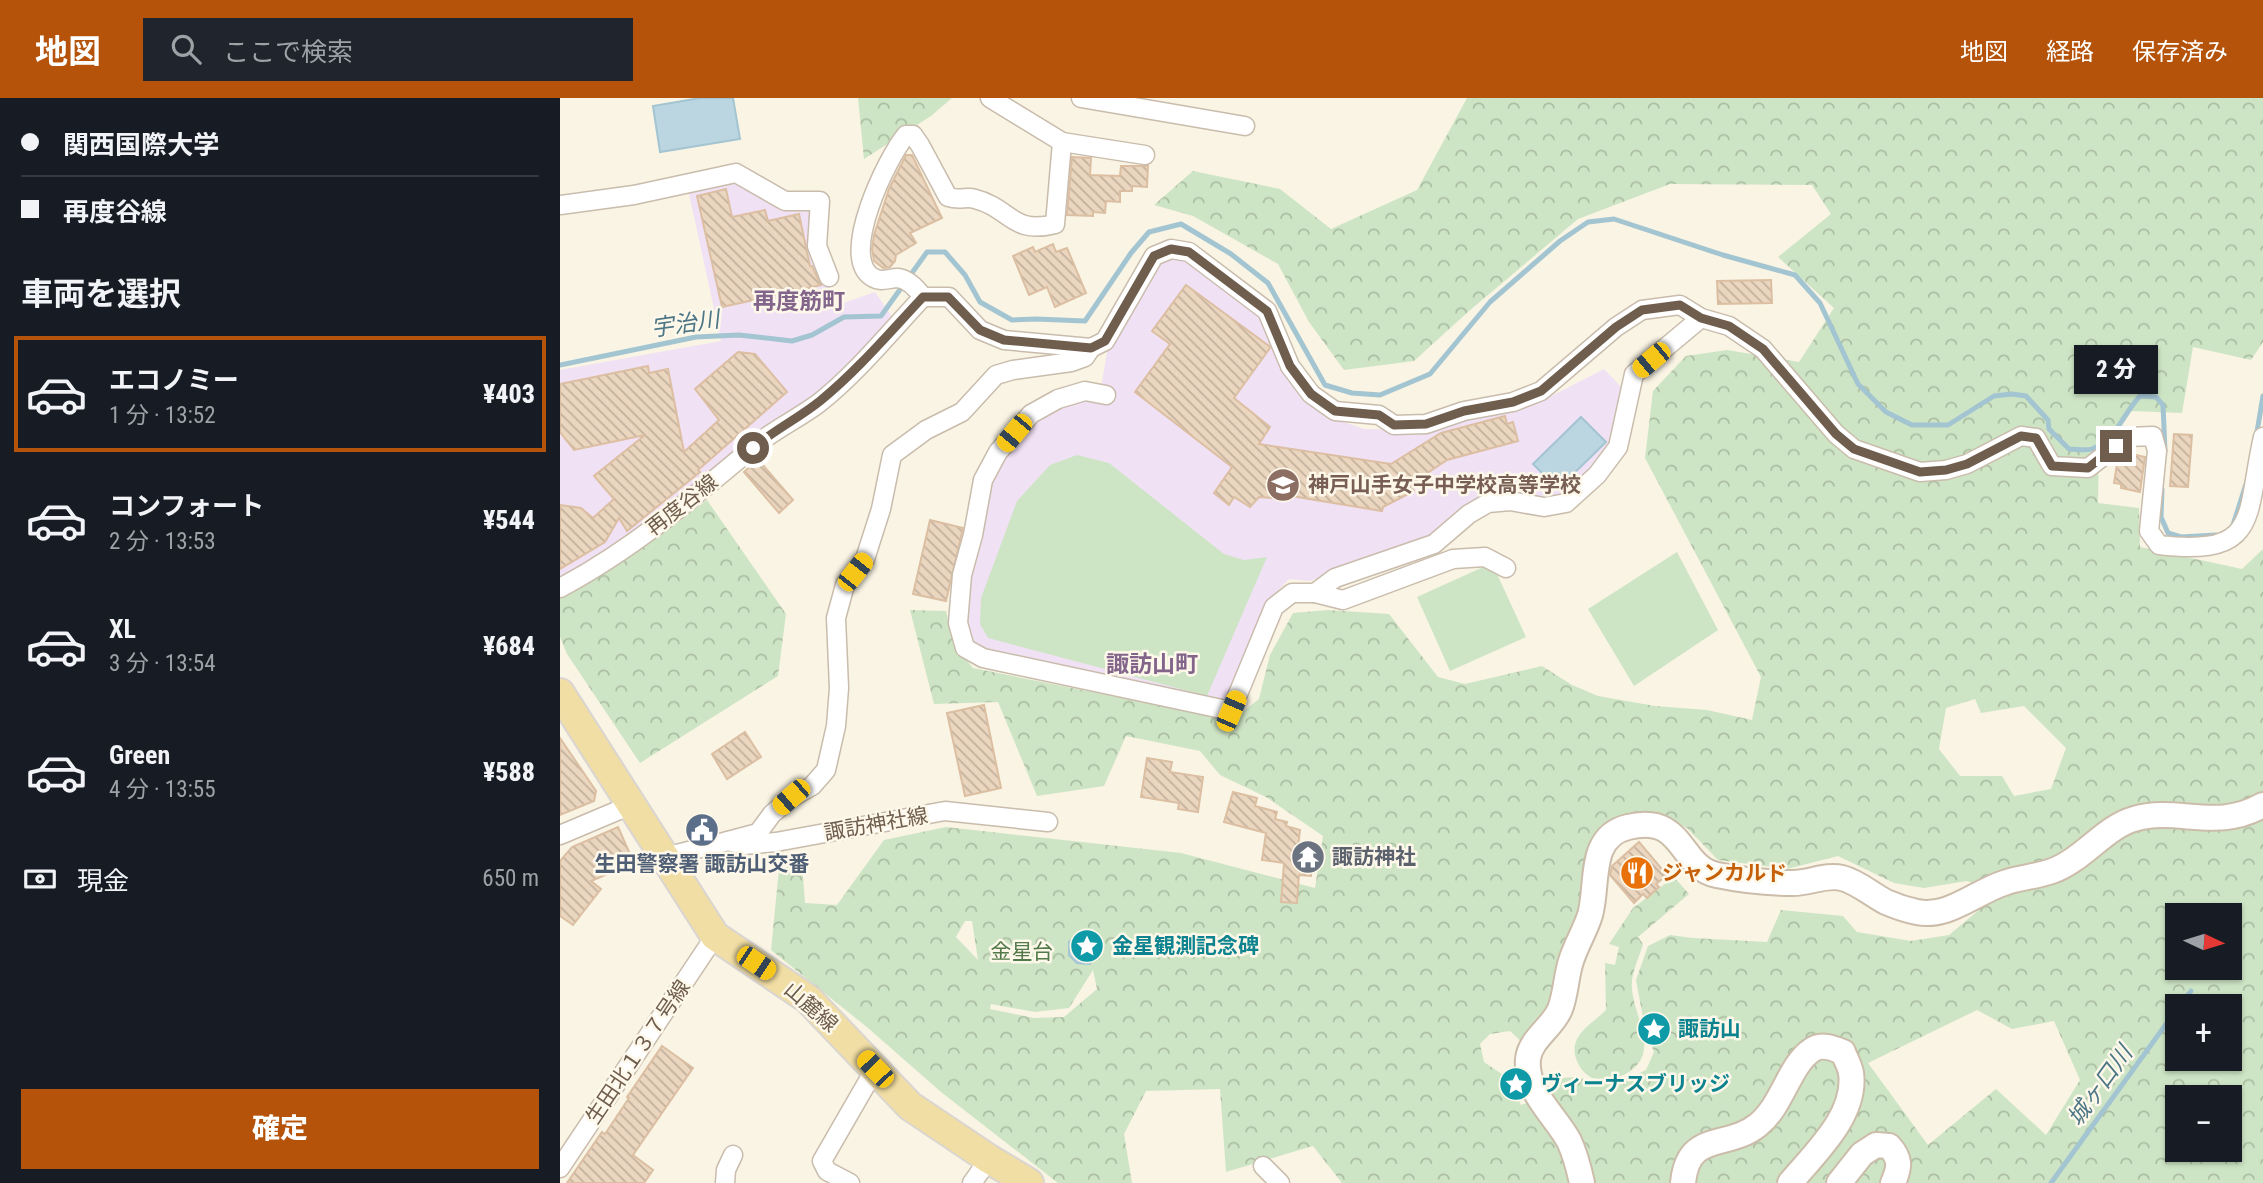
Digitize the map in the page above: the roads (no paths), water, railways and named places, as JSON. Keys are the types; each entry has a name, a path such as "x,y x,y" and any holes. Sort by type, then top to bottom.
{"main road":[{"name":"山麓線","path":"560,693 715,936 808,999 911,1106 1029,1183"}],"street":[{"path":"990,98 1062,142 1145,155"},
{"path":"1081,98 1165,105 1245,126"},
{"path":"1062,142 1055,224 1038,228 1026,227 973,198 958,201 948,197 920,145 913,135 906,135 898,144 875,188 860,254 863,268 873,278 948,297 980,330 1004,340 1091,348"},
{"path":"560,205 634,195 736,173 785,201 820,201 817,246 829,276"},
{"path":"728,841 758,833 772,814 791,797 812,786 827,770 836,726 839,688 836,618 845,585 865,559 881,509 892,455 926,430 962,412 996,375 1071,362 1085,357 1091,348 1105,341 1154,256 1171,249 1189,252 1267,311 1290,366 1311,394 1335,411 1379,415 1394,425 1426,424 1464,411 1513,402 1541,391 1616,327 1642,310 1680,305 1701,318 1729,326 1763,349 1836,434 1854,449 1920,472 1946,470 1967,464 2021,436 2036,438 2052,466 2088,468 2128,437 2153,436 2157,451 2149,531 2159,545 2185,548 2211,545 2225,542 2237,535 2250,509 2263,437"},
{"name":"再度谷線","path":"560,588 609,560 668,519 774,430 819,402 856,367 912,287"},
{"path":"1315,593 1335,578 1434,544 1469,514 1488,503 1510,501 1544,507 1566,503 1597,475 1618,447 1634,374 1701,318"},
{"path":"1106,395 1085,391 1058,399 1031,414 998,452 983,480 973,535 962,575 958,623 965,648 983,658 1231,711 1274,607 1292,593 1315,593 1343,600 1453,559 1485,557 1506,568"},
{"path":"560,835 631,805"},
{"path":"1582,1183 1569,1141 1532,1086 1528,1059 1534,1044 1560,1010 1571,961 1590,916 1600,847 1609,835 1625,827 1644,824 1662,828 1676,836 1692,859 1713,875 1796,883 1820,878 1843,878 1887,903 1933,914 2005,882 2051,871 2078,858 2119,824 2136,818 2155,815 2210,819 2240,815 2263,805"},
{"name":"諏訪神社線","path":"665,857 728,841 744,845 776,842 945,811 1048,822"},
{"name":"生田北１３７号線","path":"560,1168 715,936"},
{"path":"1683,1183 1685,1166 1692,1154 1705,1145 1738,1136 1756,1127 1772,1112 1801,1060 1813,1048 1829,1046 1843,1052 1851,1071 1851,1090 1846,1108 1836,1126 1790,1183"},
{"path":"850,1183 827,1171 822,1161 875,1069"},
{"path":"1839,1183 1862,1154 1876,1145 1889,1146 1897,1155 1899,1167 1893,1183"},
{"path":"725,1183 726,1170 733,1155"},
{"path":"972,1183 989,1159"},
{"path":"1264,1166 1280,1183"}],"water":[{"path":"700,98 733,98 740,139 660,152 653,106"},
{"path":"1581,417 1606,442 1558,489 1533,464"},
{"path":"1077,936 1081,951 1093,958 1090,964 1077,963 1069,955 1069,942"}],"waterway":[{"name":"宇治川","path":"560,365 696,337 739,335 792,341 812,335 844,317 881,316 927,252 945,252 965,275 980,302 1012,320 1085,321 1131,253 1149,232 1181,224 1231,254 1268,283 1325,385 1352,393 1380,395 1430,374 1490,302 1560,241 1588,222 1614,219 1723,255 1795,275 1820,303 1858,384 1886,412 1912,425 1948,425 1994,396 2012,394 2026,396 2048,420 2049,429 2069,449 2090,450 2113,433 2140,396 2156,397 2163,405 2165,451"},
{"path":"2256,438 2263,396"},
{"path":"2233,525 2247,481"},
{"path":"2162,489 2161,517 2168,533 2181,537 2216,535"},
{"name":"城ヶ口川","path":"2051,1183 2165,1026"}],"place":[{"name":"神戸山手女子中学校高等学校","path":"1283,485"},
{"name":"生田警察署 諏訪山交番","path":"702,830"},
{"name":"諏訪神社","path":"1308,857"},
{"name":"ジャンカルド","path":"1637,873"},
{"name":"金星観測記念碑","path":"1087,946"},
{"name":"諏訪山","path":"1654,1029"},
{"name":"ヴィーナスブリッジ","path":"1516,1084"}],"district":[{"name":"再度筋町","path":"799,301"},
{"name":"諏訪山町","path":"1152,664"}],"park label":[{"name":"金星台","path":"1022,952"}]}
